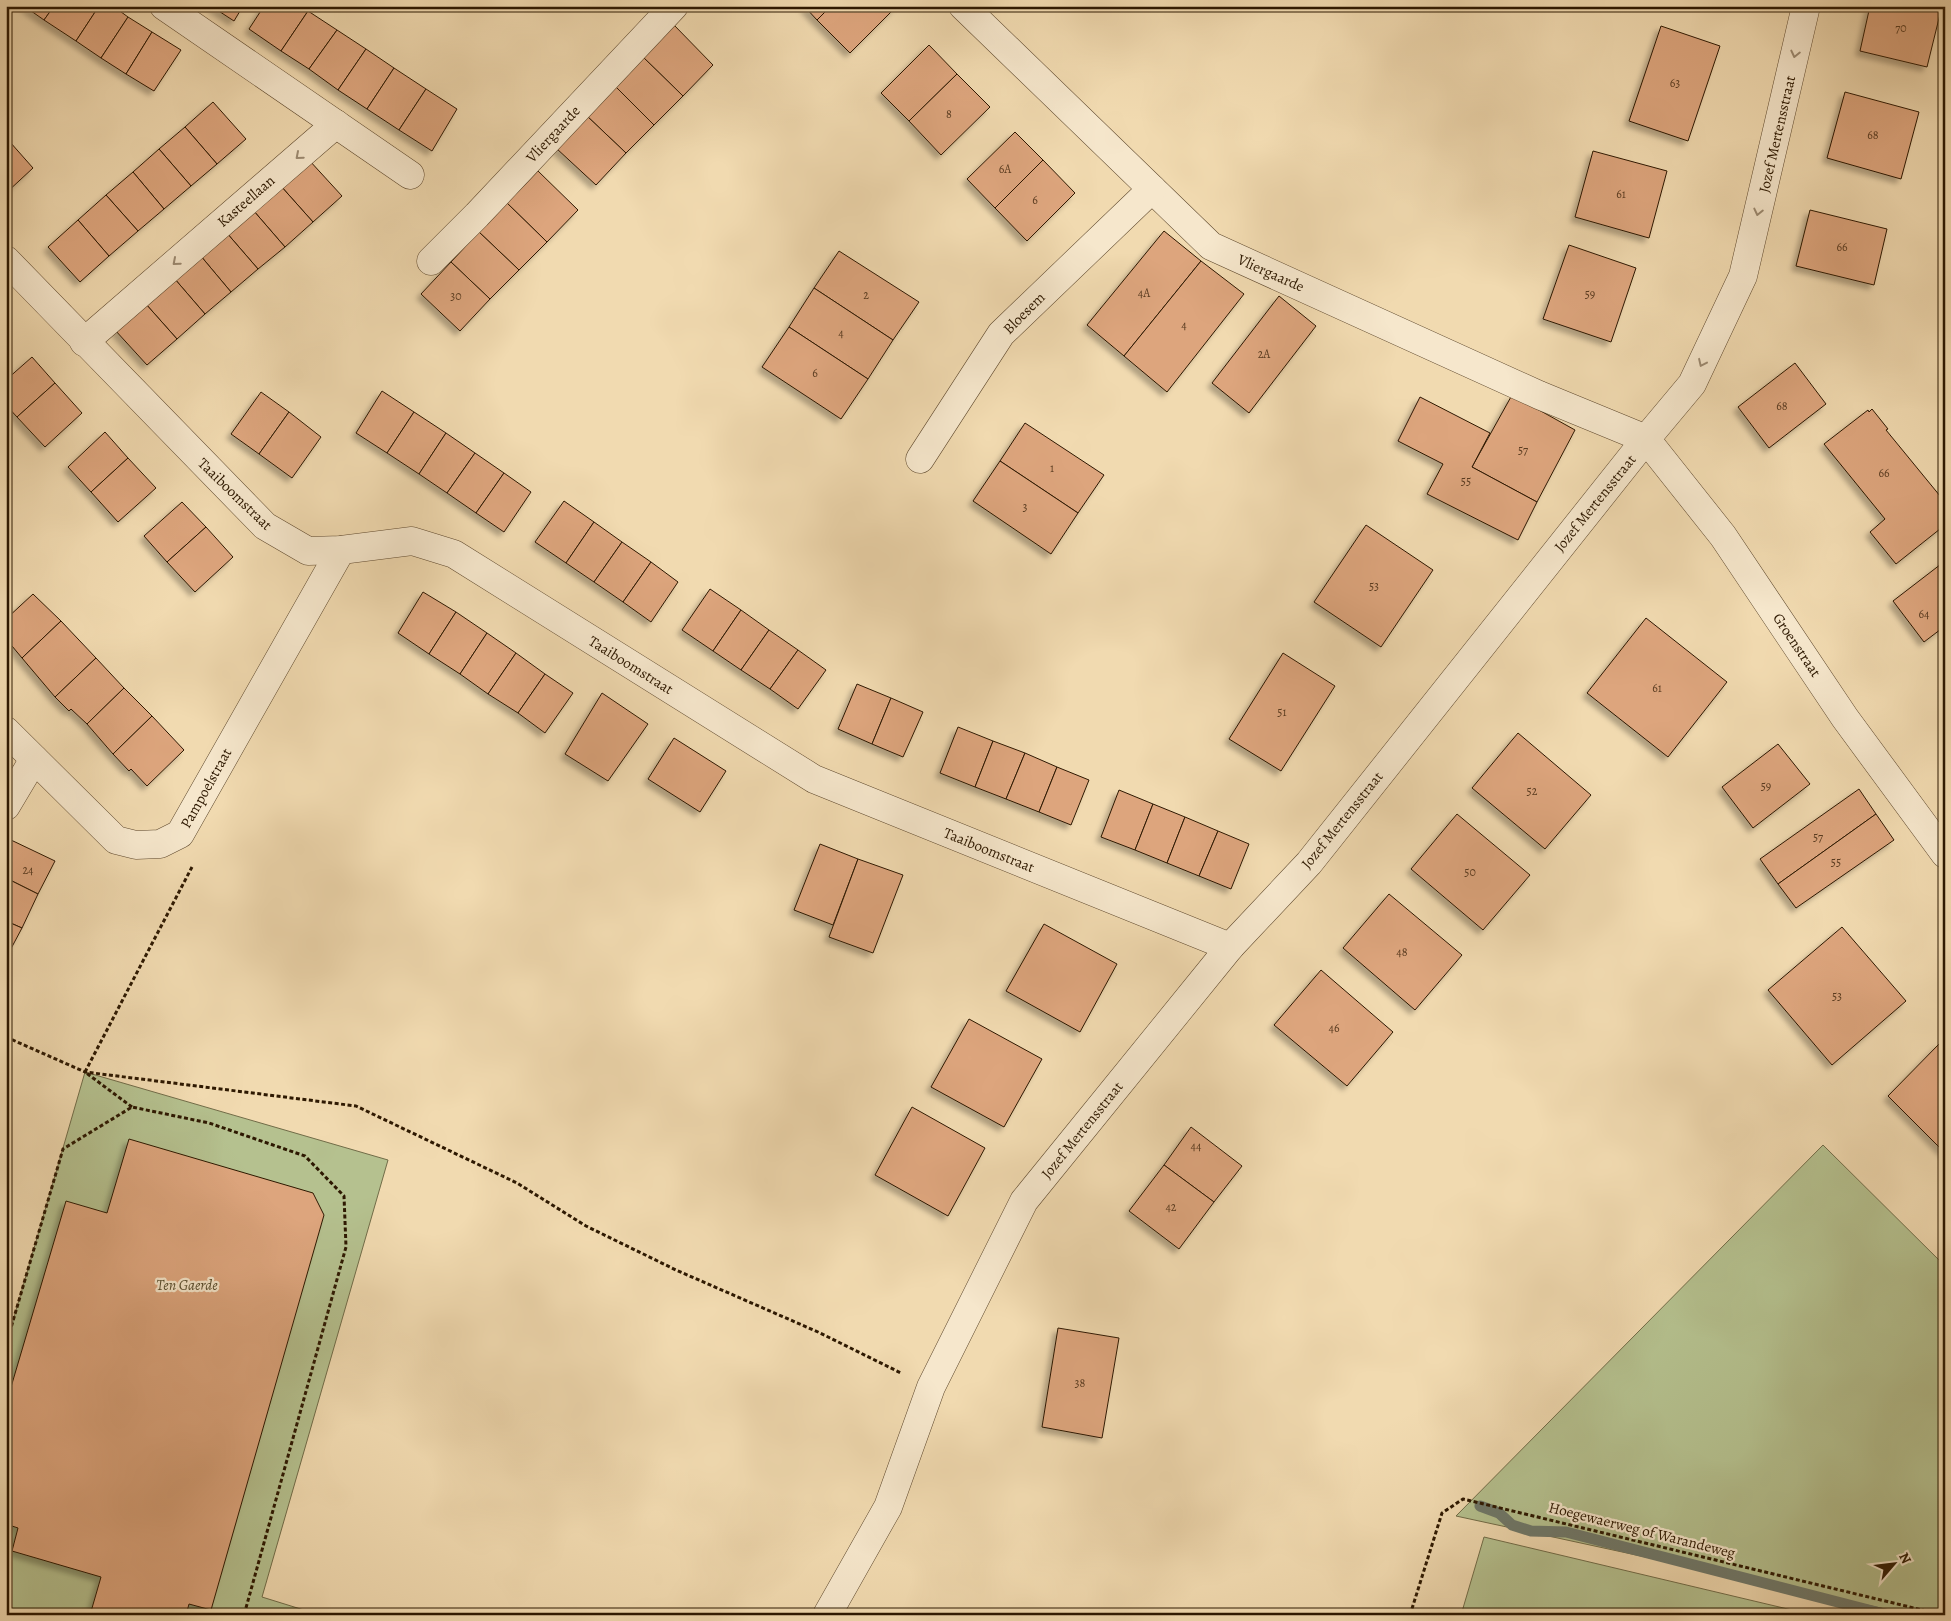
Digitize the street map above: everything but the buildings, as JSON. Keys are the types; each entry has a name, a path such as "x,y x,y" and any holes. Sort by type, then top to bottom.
{"street":[{"path":"164,6 410,175"},
{"name":"Vliergaarde","path":"431,261 477,215 674,6"},
{"name":"Vliergaarde","path":"963,6 1211,246 1538,395 1646,439"},
{"name":"Jozef Mertensstraat","path":"827,1615 888,1507 931,1387 1024,1201 1230,947 1309,862 1646,439 1692,384 1743,276 1806,6"},
{"name":"Kasteellaan","path":"84,342 336,124"},
{"name":"Bloesem","path":"920,459 1001,334 1152,189"},
{"path":"6,260 84,342"},
{"name":"Taaiboomstraat","path":"84,342 265,526 308,551 341,550 412,541 454,554 814,780 1230,947"},
{"name":"Groenstraat","path":"1646,439 1723,536 1845,718 1945,854"},
{"name":"Pampoelstraat","path":"6,731 116,840 136,845 160,844 180,834 341,550"},
{"path":"6,806 34,759"}],"path":[{"path":"85,1072 193,868 180,834"},
{"path":"6,1037 85,1072 132,1107 209,1123 305,1156 344,1196 346,1246 244,1615"},
{"path":"85,1072 356,1106 517,1183 586,1226 676,1270 818,1332 931,1387"},
{"path":"6,1345 63,1149 132,1107"},
{"name":"Hoegewaerweg of Warandeweg","path":"1410,1615 1442,1513 1463,1499 1943,1615"}],"green space":[{"name":"Ten Gaerde","path":"85,1072 388,1160 262,1597 320,1615 6,1615 6,1345"},
{"path":"1823,1145 1945,1266 1945,1615 1913,1615 1456,1516"},
{"path":"1484,1537 1813,1615 1461,1615"}],"waterway":[{"path":"1480,1506 1499,1513 1512,1525 1531,1531 1566,1532 1888,1615"}]}
